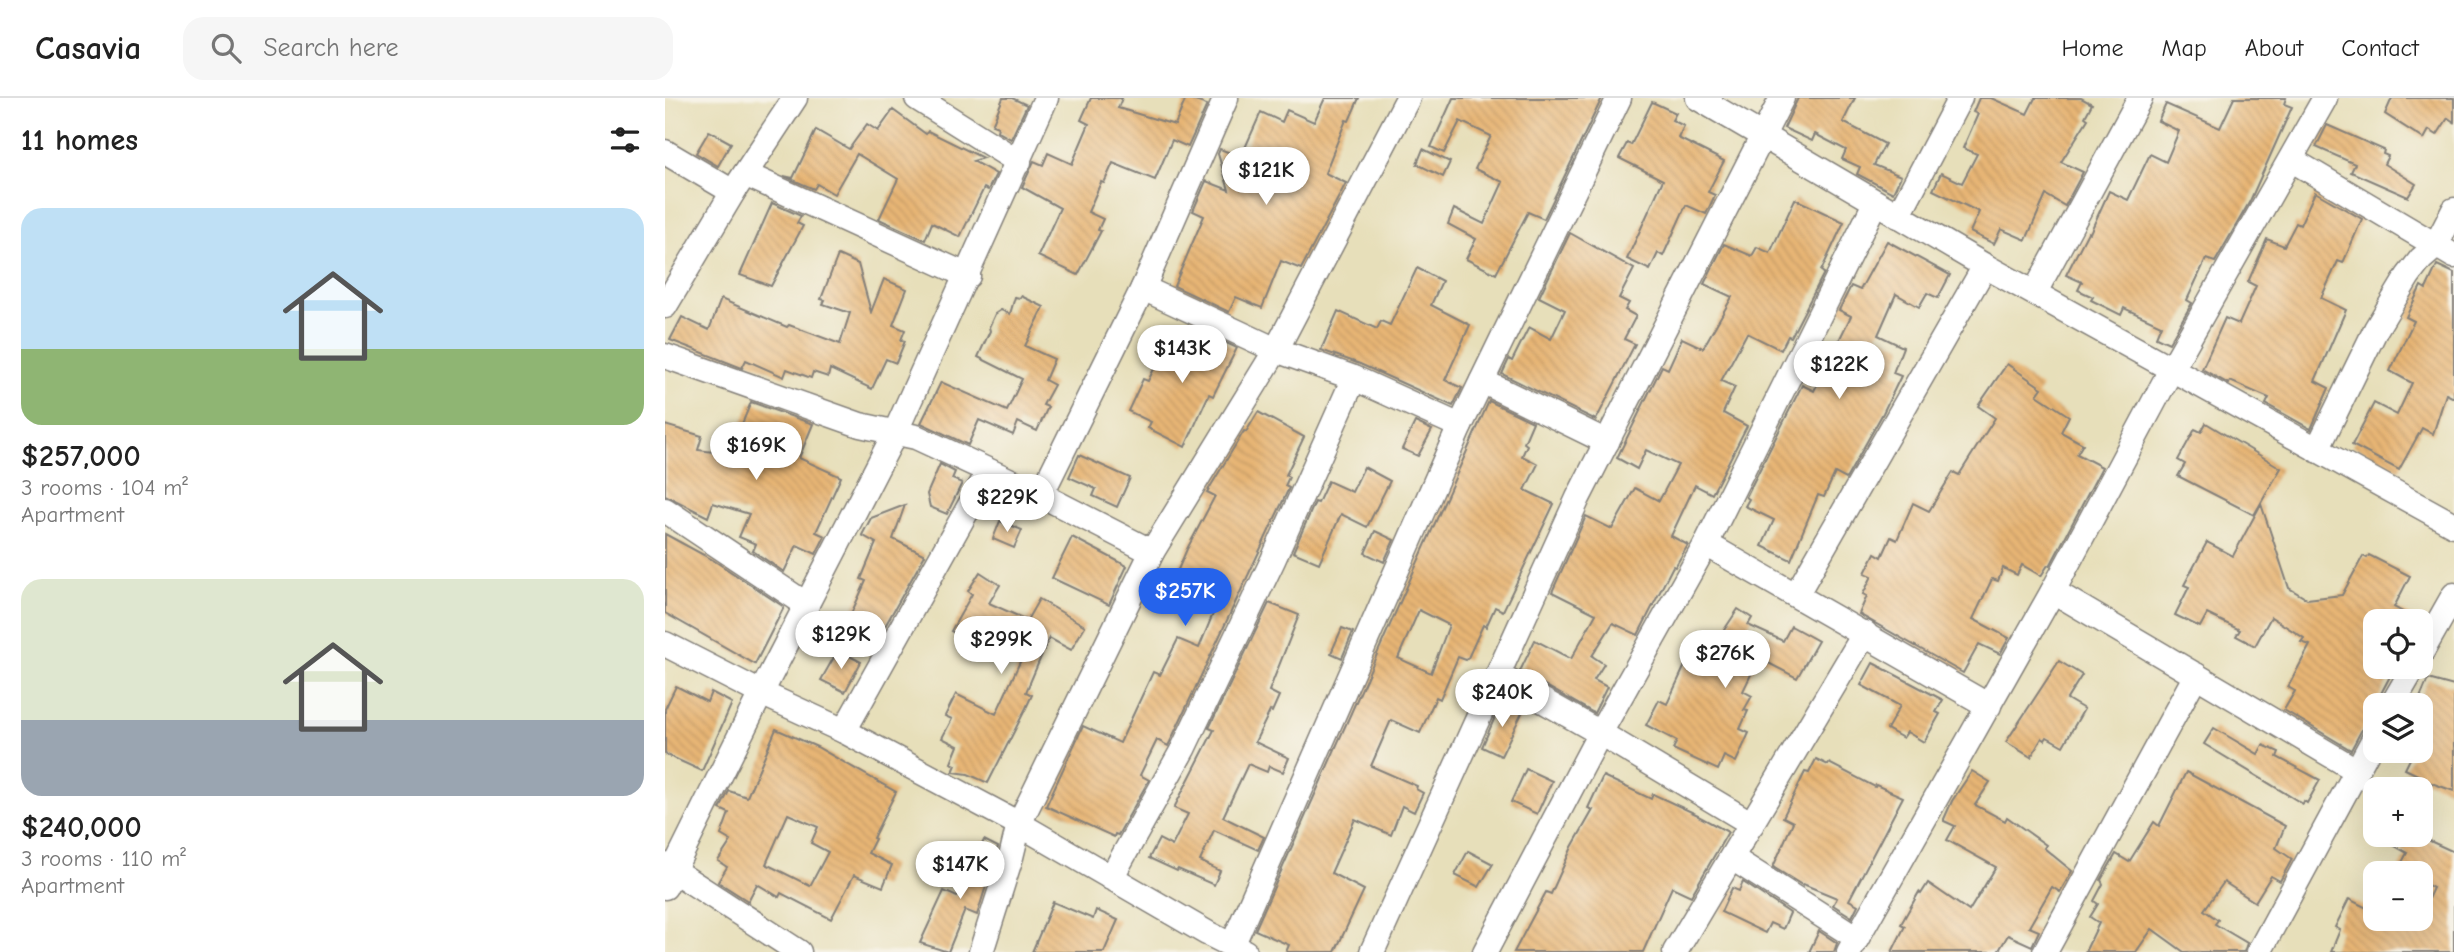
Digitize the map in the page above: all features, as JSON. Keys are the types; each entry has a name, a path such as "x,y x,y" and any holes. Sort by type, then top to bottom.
{"street":[{"path":"665,306 739,183 795,98"},
{"path":"917,98 1019,162"},
{"path":"799,952 668,874 895,433 1046,98"},
{"path":"1041,495 1143,288 1226,98"},
{"path":"981,952 1019,824 1152,552 1276,350 1408,98"},
{"path":"665,644 761,693 844,731 1019,824 1111,878 1203,942 1239,949 1460,426 1619,98"},
{"path":"1697,98 1985,266 2454,525"},
{"path":"1372,952 1578,498 1782,98"},
{"path":"1898,216 1960,98"},
{"path":"2035,292 2140,98"},
{"path":"1732,858 1853,945 2053,592 2172,368 2325,98"},
{"path":"665,152 968,276"},
{"path":"2292,160 2445,252"},
{"path":"1485,952 1600,733 1706,544 1875,203"},
{"path":"2445,252 2454,211"},
{"path":"2317,450 2376,329 2408,276 2421,259 2445,252"},
{"path":"1796,595 1985,266"},
{"path":"1143,288 1276,350 1353,378 1460,426"},
{"path":"665,356 860,425 916,437 1041,495 1152,552"},
{"path":"1111,878 1183,749 1273,560 1353,378"},
{"path":"1482,382 1607,442"},
{"path":"844,731 989,471"},
{"path":"665,510 807,605"},
{"path":"1706,544 1989,706"},
{"path":"2053,592 2356,770"},
{"path":"2433,632 2454,595"},
{"path":"1675,952 1865,633"},
{"path":"1498,675 1752,824"},
{"path":"2045,952 2196,675"},
{"path":"2259,952 2363,758"}],"building":[{"path":"1003,98 1012,98 1027,105 1011,139 992,125"},
{"path":"1091,98 1122,98 1118,108 1175,125 1186,98 1207,105 1188,147 1172,140 1155,180 1113,163 1088,212 1103,219 1098,230 1101,231 1078,275 1038,256 1060,208 1022,187 1034,161 1043,165 1048,153 1072,164 1089,124 1081,120"},
{"path":"1325,98 1359,98 1349,121 1346,120 1325,173 1346,183 1301,269 1281,261 1262,308 1236,297 1229,312 1174,286 1204,216 1193,211 1206,181 1229,190 1218,154 1220,149 1241,157 1261,112 1282,122 1287,110 1314,122"},
{"path":"1453,98 1602,98 1544,219 1528,212 1496,274 1466,259 1476,239 1448,224 1454,209 1484,224 1503,182 1475,169 1491,136 1460,121 1444,153 1431,147"},
{"path":"1798,98 1855,98 1843,122 1885,144 1874,165 1901,176 1893,193 1857,174 1860,167 1842,159 1846,150 1815,134 1812,141 1784,128"},
{"path":"1979,98 1991,98 2027,114 2035,98 2081,98 2092,104 2085,117 2088,119 2061,162 2083,172 2065,206 2046,195 2026,240 2001,229 1994,244 1970,232 1979,212 1933,190 1941,173 1962,183 1977,154 1963,148 1978,114 1973,112"},
{"path":"2234,98 2286,98 2284,104 2292,107 2250,201 2215,262 2206,259 2187,300 2192,303 2169,343 2156,337 2161,325 2124,308 2121,315 2091,300 2093,297 2078,290 2082,282 2066,275 2088,232 2090,233 2109,191 2128,200 2150,154 2166,162 2179,131 2158,121 2166,104 2220,128"},
{"path":"2392,98 2454,98 2454,122 2448,118 2437,135 2429,130 2424,139 2385,114"},
{"path":"1652,102 1676,113 1672,120 1684,126 1678,138 1724,161 1708,192 1715,195 1706,214 1686,205 1663,256 1658,253 1650,270 1627,259 1663,180 1619,158 1627,143 1631,145"},
{"path":"893,110 926,134 928,131 983,158 973,161 996,174 988,190 984,188 960,237 932,223 925,240 879,219 898,179 857,154 834,194 817,184 814,189 784,176 793,178 816,130 849,149 867,124 878,131"},
{"path":"2327,125 2384,150 2383,154 2388,156 2384,164 2416,184 2408,197 2351,172 2355,164 2316,147"},
{"path":"709,131 731,143 718,166 696,153"},
{"path":"1423,149 1450,162 1443,177 1417,164"},
{"path":"2315,192 2362,219 2343,263 2338,261 2321,298 2346,310 2315,381 2329,388 2311,429 2266,404 2269,398 2230,381 2229,384 2202,369 2225,318 2239,324 2256,286 2248,282 2267,239 2284,246 2296,223 2300,225"},
{"path":"1795,199 1844,222 1821,271 1824,273 1791,337 1788,336 1781,350 1747,333 1721,381 1735,387 1723,413 1747,426 1712,494 1695,485 1671,536 1688,545 1675,567 1673,566 1638,635 1613,623 1592,656 1604,664 1594,680 1607,687 1594,713 1520,671 1535,640 1571,659 1596,614 1552,592 1586,516 1612,529 1635,488 1659,501 1678,465 1646,450 1637,469 1617,458 1662,366 1668,369 1682,338 1703,348 1732,297 1704,284 1724,244 1752,256 1757,247 1770,253"},
{"path":"772,203 801,216 797,223 803,226 771,286 740,275"},
{"path":"1570,233 1634,269 1619,298 1629,303 1625,310 1636,316 1624,339 1635,344 1596,420 1502,374 1509,359 1512,361 1529,327 1551,339 1565,310 1539,297"},
{"path":"1887,241 1950,275 1938,298 1927,293 1919,307 1896,294 1878,335 1903,347 1893,373 1901,376 1846,479 1835,473 1824,497 1818,495 1791,560 1762,546 1774,520 1745,506 1749,499 1746,497 1802,385 1814,391 1851,316 1839,310 1851,286 1860,290"},
{"path":"838,255 858,264 871,312 884,279 907,289 893,325 905,330 901,340 905,341 896,363 886,359 872,389 830,369 828,377 813,372 811,378 787,369 784,377 746,360 742,368 670,340 682,317 709,330 721,299 787,327 789,325 840,344 850,313 823,304 825,300 821,299"},
{"path":"2437,265 2454,273 2454,398 2446,394 2433,434 2422,428 2399,470 2352,445 2374,403 2397,415 2412,383 2390,371 2414,321 2406,317 2421,286 2426,289"},
{"path":"1417,268 1442,281 1431,305 1470,325 1445,380 1462,388 1453,406 1360,364 1321,350 1338,311 1377,329 1381,321 1390,325"},
{"path":"1021,296 1044,307 1025,346 1054,359 1045,380 1054,385 1043,405 1048,407 1037,431 1018,422 1013,435 979,420 968,445 921,423 941,382 1007,411 1022,379 978,357 995,314 1001,310 1010,314 1015,297"},
{"path":"1173,331 1197,341 1201,331 1237,348 1213,396 1209,394 1185,447 1148,428 1151,422 1128,411 1143,379 1148,381"},
{"path":"2007,364 2042,388 2037,395 2069,416 2061,432 2083,444 2077,454 2102,467 2050,566 2048,565 2041,576 2022,565 2017,575 2003,568 1998,581 1992,579 1973,619 2009,638 2000,654 1979,644 1963,673 1859,614 1867,596 1863,594 1872,576 1865,573 1875,553 1882,557 1891,537 1897,540 1913,503 1929,511 1953,472 1959,475 1995,418 1978,406"},
{"path":"1489,401 1533,422 1522,456 1538,464 1525,490 1554,504 1503,611 1495,607 1486,627 1483,625 1468,658 1466,660 1458,657 1440,699 1436,697 1420,733 1391,720 1371,766 1417,786 1416,789 1423,793 1414,812 1402,806 1391,835 1355,819 1331,873 1364,890 1335,952 1286,952 1289,945 1255,930","holes":["1419,610 1449,625 1431,673 1398,658"]},
{"path":"751,402 813,424 799,458 841,477 816,532 825,536 816,554 797,545 784,572 753,551 756,544 739,537 749,514 713,503 708,517 665,495 665,425 702,436 698,450 735,455 745,425 742,424"},
{"path":"1258,412 1304,437 1286,475 1289,477 1285,486 1289,488 1168,746 1157,740 1140,775 1149,780 1118,835 1115,834 1114,837 1046,806 1083,726 1120,743 1153,672 1160,675 1178,639 1199,648 1215,609 1170,588 1215,496 1207,492"},
{"path":"1415,422 1432,430 1418,456 1402,449"},
{"path":"2206,423 2281,468 2254,515 2178,476 2185,464 2178,460 2195,429 2201,432"},
{"path":"1079,455 1130,478 1117,507 1093,496 1096,489 1069,477"},
{"path":"940,464 955,472 952,479 962,483 947,514 930,507 927,494"},
{"path":"1364,467 1390,481 1367,527 1341,514 1319,563 1293,552 1315,502 1318,503 1328,481 1352,492"},
{"path":"2261,504 2289,588 2307,599 2342,595 2363,556 2367,558 2369,555 2410,576 2394,607 2398,609 2363,609 2363,679 2389,679 2381,693 2363,693 2363,727 2351,750 2284,710 2295,691 2288,687 2310,645 2301,642 2304,638 2271,617 2255,646 2236,636 2240,630 2207,614 2200,627 2175,615 2189,587 2184,585 2207,542 2233,556"},
{"path":"905,505 893,539 925,555 880,635 859,629 862,622 850,616 866,581 861,579 876,543 862,535 871,518"},
{"path":"1000,521 1022,530 1014,548 993,539"},
{"path":"1375,531 1394,540 1384,562 1365,553"},
{"path":"665,534 713,560 784,607 755,664 665,613"},
{"path":"1072,537 1127,566 1109,605 1052,578"},
{"path":"980,572 1000,585 989,603 1027,620 1039,599 1085,626 1071,650 1049,638 1026,692 1032,695 988,783 968,774 953,772 956,765 951,763 958,746 942,738 952,719 945,716 956,694 996,714 1025,651 977,630 971,642 951,631 972,594 968,591"},
{"path":"1269,603 1299,615 1269,691 1279,696 1255,742 1289,758 1283,772 1269,766 1267,772 1248,764 1223,817 1264,837 1258,850 1214,830 1200,861 1220,871 1214,885 1149,858 1159,839 1172,846 1188,814 1174,808 1214,730 1209,728"},
{"path":"1738,609 1752,618 1748,625 1783,641 1791,626 1818,641 1797,678 1761,659 1757,662 1743,691 1752,696 1744,710 1748,711 1740,729 1749,733 1736,762 1724,756 1718,770 1673,749 1677,741 1646,725 1659,700 1667,704 1687,661 1698,669"},
{"path":"1342,628 1353,632 1342,658 1331,653"},
{"path":"838,650 861,662 845,692 821,680"},
{"path":"2059,661 2082,675 2067,699 2084,709 2063,746 2047,737 2045,740 2042,738 2031,757 2006,742"},
{"path":"1873,663 1943,700 1936,712 1940,714 1924,742 1907,732 1903,738 1887,729 1900,706 1861,685"},
{"path":"2428,679 2454,686 2454,791 2433,784 2433,777 2420,777 2405,769 2408,763 2433,763 2433,693 2422,693"},
{"path":"676,686 707,702 711,692 732,703 702,771 665,754 665,709"},
{"path":"1501,703 1522,713 1501,756 1482,747"},
{"path":"2214,728 2258,754 2263,745 2279,752 2277,757 2320,780 2307,803 2304,801 2303,804 2204,744"},
{"path":"776,729 817,747 896,792 868,853 892,865 883,887 854,875 831,919 781,893 779,897 757,884 748,901 718,882 727,867 718,861 731,841 721,835 729,813 720,809 729,791 747,797","holes":["788,814 818,827 811,843 828,852 810,886 766,864"]},
{"path":"1816,759 1903,797 1849,900 1858,905 1852,917 1833,905 1837,898 1802,885 1773,867 1793,822 1783,817 1805,772 1809,773"},
{"path":"1526,769 1552,781 1537,814 1511,802"},
{"path":"1972,771 1990,782 1975,805 2005,821 2007,817 2046,845 2044,848 2072,871 2060,892 2052,887 2029,927 2039,931 2032,946 2008,935 1998,952 1892,952 1905,926 1901,924 1919,892 1921,894 1928,883 1969,911 1996,867 1947,840 1955,826 1944,819 1952,801"},
{"path":"2186,772 2285,826 2276,848 2292,859 2280,881 2271,876 2255,902 2224,882 2204,910 2218,920 2215,924 2247,943 2244,952 2184,952 2152,929 2136,952 2085,952 2099,923 2090,917 2098,904 2094,901 2103,884 2101,880 2116,854 2129,862 2154,822 2159,826"},
{"path":"1603,776 1651,799 1653,794 1728,832 1691,896 1672,887 1643,952 1514,952 1546,892 1551,894 1572,847 1593,810 1588,808"},
{"path":"984,840 998,847 977,915 965,910 948,952 920,943 944,891 957,897"},
{"path":"2433,842 2454,852 2454,952 2331,952 2340,930 2335,927 2349,899 2363,906 2363,931 2433,931 2433,861 2403,861 2407,853 2396,847 2433,847"},
{"path":"1468,851 1493,864 1479,887 1455,875"},
{"path":"1743,882 1790,913 1783,929 1770,923 1765,933 1721,912 1732,888 1739,891"},
{"path":"1053,902 1093,919 1096,910 1118,920 1104,952 1032,952"},
{"path":"1819,931 1837,943 1834,952 1809,952"}]}
